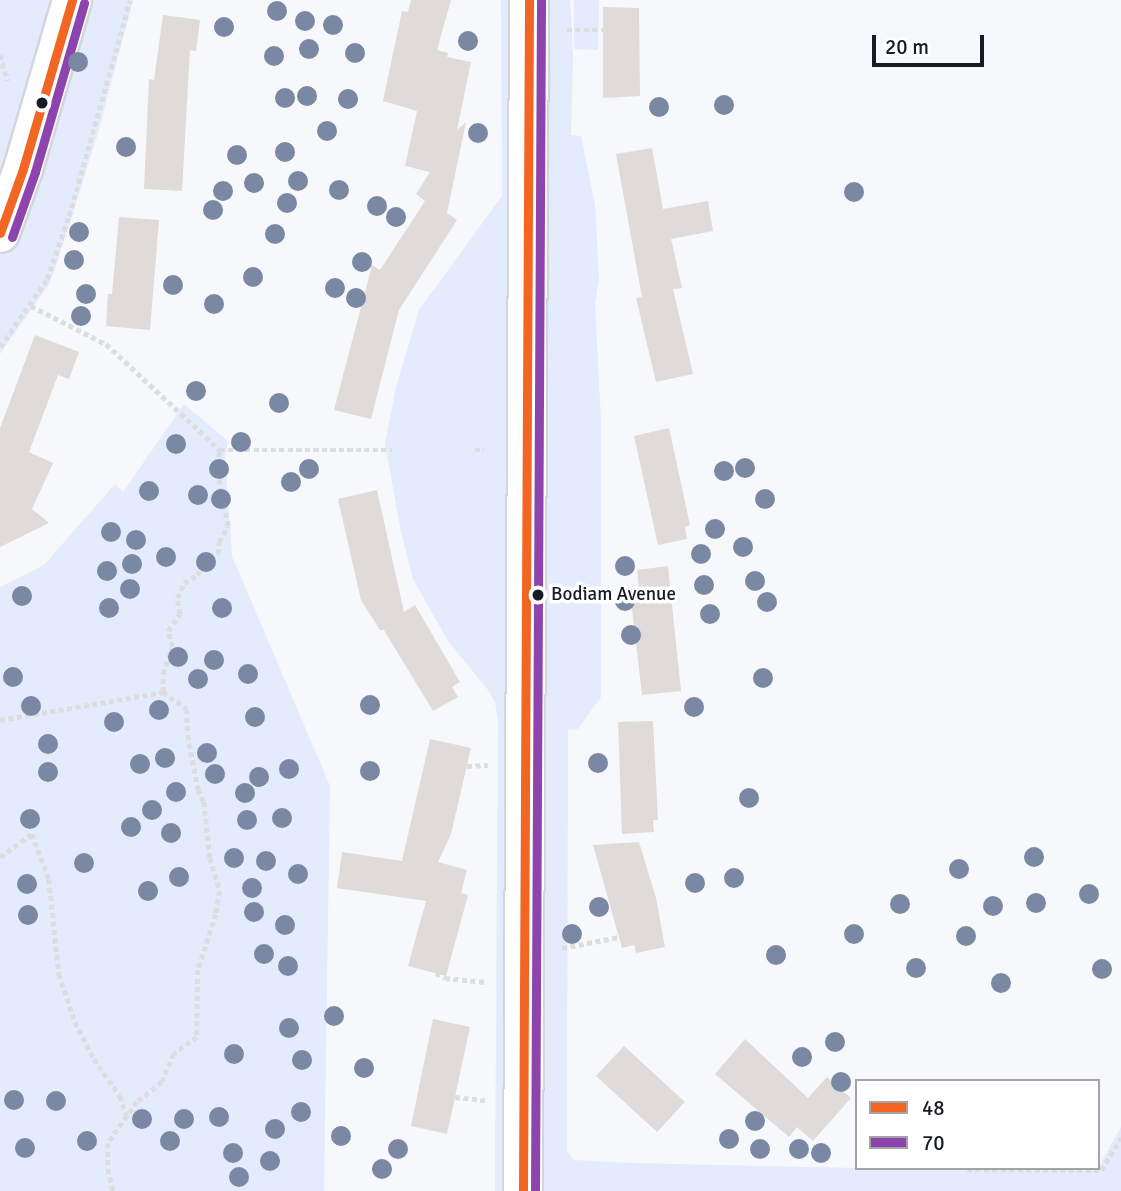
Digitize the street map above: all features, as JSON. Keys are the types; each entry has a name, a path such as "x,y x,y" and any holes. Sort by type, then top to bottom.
{"street":[{"path":"0,233 23,169 72,0"},
{"path":"523,1191 529,0"}],"path":[{"path":"0,347 31,306 47,279 69,216 130,0"},
{"path":"567,30 603,30"},
{"path":"0,55 10,85"},
{"path":"31,306 106,344 220,450 392,450"},
{"path":"163,692 163,674 172,647 168,631 180,614 177,598 184,583 197,575 209,558 218,554 219,542 228,526 216,465 220,450"},
{"path":"475,450 484,450"},
{"path":"0,720 163,692 187,709 188,735 198,789 204,802 211,859 220,891 216,914 198,970 197,1037 174,1054 162,1082 137,1102 108,1143 108,1170 113,1191"},
{"path":"0,857 32,834 49,879 54,950 71,1010 94,1059 120,1096 127,1117"},
{"path":"561,948 619,937"},
{"path":"436,973 445,978 492,983"},
{"path":"456,1097 492,1101"},
{"path":"1100,1170 1121,1138"}],"shaded area":[{"path":"0,0 133,0 98,133 55,269 49,284 0,354"},
{"path":"501,0 570,0 573,53 571,135 581,136 595,205 599,279 595,304 601,420 601,697 578,729 568,730 567,1151 574,1160 630,1163 855,1170 1100,1170 1100,1164 1121,1127 1121,1191 495,1191 498,721 495,702 488,690 448,641 413,579 400,527 385,443 396,387 419,310 502,196"},
{"path":"574,0 599,0 598,50 574,49"},
{"path":"184,404 228,441 225,458 232,556 330,786 324,1191 0,1191 0,587 44,565 115,484 123,492"}],"building":[{"path":"411,0 451,0 437,50 448,53 447,57 471,62 457,130 466,122 447,213 457,220 399,310 371,419 334,410 372,265 380,270 425,201 416,194 430,172 405,166 417,111 383,101 402,11 408,12"},
{"path":"603,7 639,8 640,96 603,98"},
{"path":"163,15 200,20 196,51 190,50 182,191 144,189 149,79 154,80"},
{"path":"652,148 663,209 708,201 713,231 671,239 682,288 673,289 693,374 656,382 636,298 642,297 616,154"},
{"path":"119,217 159,220 150,330 106,326 108,294 112,294"},
{"path":"35,335 79,352 69,379 58,375 29,452 53,463 32,509 49,523 0,547 0,428"},
{"path":"669,428 690,525 685,527 687,539 658,545 634,436"},
{"path":"377,490 404,612 415,605 460,682 452,687 458,697 433,711 384,630 380,630 361,600 338,499"},
{"path":"668,566 681,691 642,695 630,591 639,590 637,570"},
{"path":"653,721 658,820 653,820 654,832 622,834 618,722"},
{"path":"430,739 471,748 451,834 438,862 467,870 461,893 468,895 446,976 408,966 426,901 337,888 342,852 402,861"},
{"path":"639,842 656,898 665,947 636,953 634,945 622,948 593,845"},
{"path":"433,1019 470,1027 447,1134 411,1126"},
{"path":"745,1039 808,1098 827,1077 851,1098 813,1141 797,1127 789,1137 715,1074"},
{"path":"624,1046 685,1102 657,1132 596,1076"}],"transit line":[{"name":"48","path":"0,233 23,169 72,0"},
{"name":"48","path":"523,1191 529,0"},
{"name":"70","path":"535,1191 541,0"},
{"name":"70","path":"12,237 35,172 84,3"}],"place":[{"name":"Bodiam Avenue","path":"538,595"}]}
